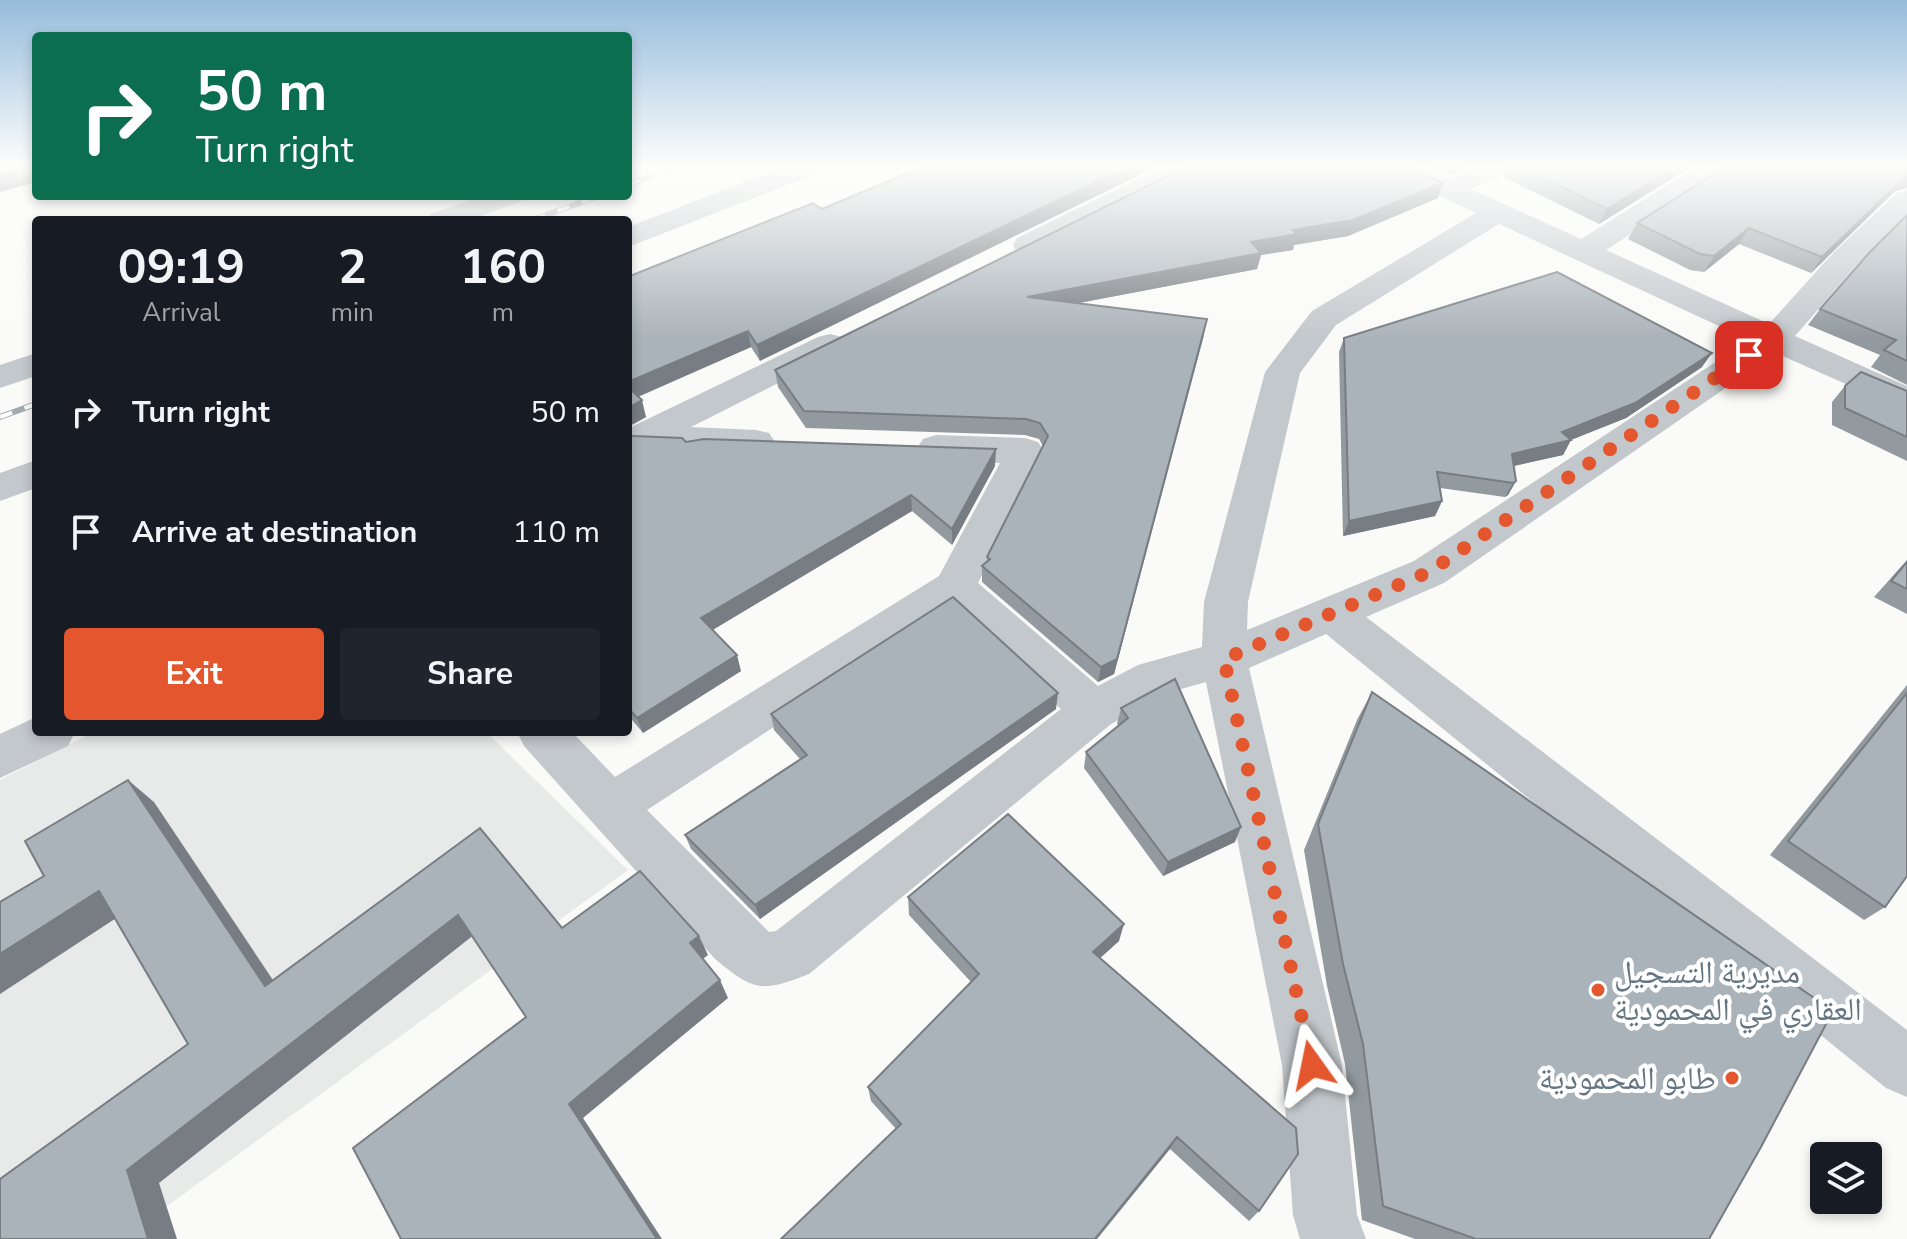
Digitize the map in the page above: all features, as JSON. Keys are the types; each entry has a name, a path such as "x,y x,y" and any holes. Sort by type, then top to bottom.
{"street":[{"path":"632,236 664,224"},
{"path":"1005,257 1071,224"},
{"path":"1333,1239 1325,1215 1312,1065 1224,659 1226,602 1283,372 1324,318 1479,224"},
{"path":"1524,224 1907,400"},
{"path":"1583,251 1626,224"},
{"path":"545,736 735,940 761,961 789,955 1094,710 1154,678 1224,659 1429,572 1774,339 1844,260 1881,224"},
{"path":"634,441 850,334"},
{"path":"634,441 794,444"},
{"path":"611,806 955,587 1025,451 902,447"},
{"path":"0,488 32,475"},
{"path":"955,587 1094,710"},
{"path":"1330,613 1907,1067"},
{"path":"0,757 43,736"}],"shaded area":[{"path":"86,736 490,736 628,870 122,1239 0,1239 0,780"}],"building":[{"path":"761,224 1009,224 757,345 748,331 632,380 632,275"},
{"path":"1071,224 1330,224 1293,230 1297,234 1251,242 1261,253 1027,297 1207,319 1117,659 1101,667 982,566 990,559 987,557 1048,436 1040,423 1026,419 804,411 775,370"},
{"path":"1639,224 1856,224 1822,257 1749,228 1714,256 1700,254"},
{"path":"1898,224 1907,224 1907,361 1884,350 1896,340 1820,309"},
{"path":"1557,272 1712,353 1635,403 1562,432 1571,440 1512,454 1516,481 1513,483 1437,472 1442,501 1349,521 1344,338"},
{"path":"1861,372 1907,391 1907,437 1845,408 1845,386"},
{"path":"632,391 642,400 632,406"},
{"path":"632,436 682,438 686,442 704,439 996,449 952,529 911,495 701,618 737,655 637,718 632,712"},
{"path":"1907,562 1907,589 1891,581"},
{"path":"953,597 1058,693 755,905 685,835 807,755 771,714"},
{"path":"1175,679 1241,827 1168,862 1086,752 1128,718 1121,708"},
{"path":"1372,692 1833,1011 1709,1239 1476,1239 1383,1206 1363,1044 1343,964 1318,824"},
{"path":"1907,693 1907,876 1885,907 1788,841"},
{"path":"128,780 265,986 480,828 562,928 640,871 699,936 690,943 720,980 569,1104 657,1239 401,1239 353,1148 526,1017 458,915 127,1170 148,1239 0,1239 0,1179 188,1044 99,891 0,954 0,902 44,876 25,841"},
{"path":"1008,814 1124,924 1093,952 1296,1128 1298,1154 1259,1211 1177,1137 1095,1239 781,1239 901,1124 868,1087 979,974 908,897"}],"railway":[{"path":"0,417 32,405"}],"place":[{"name":"مديرية التسجيل العقاري في المحمودية","path":"1598,990"},
{"name":"طابو المحمودية","path":"1732,1078"}],"route":[{"path":"1312,1065 1224,659 1429,572 1749,355"}]}
